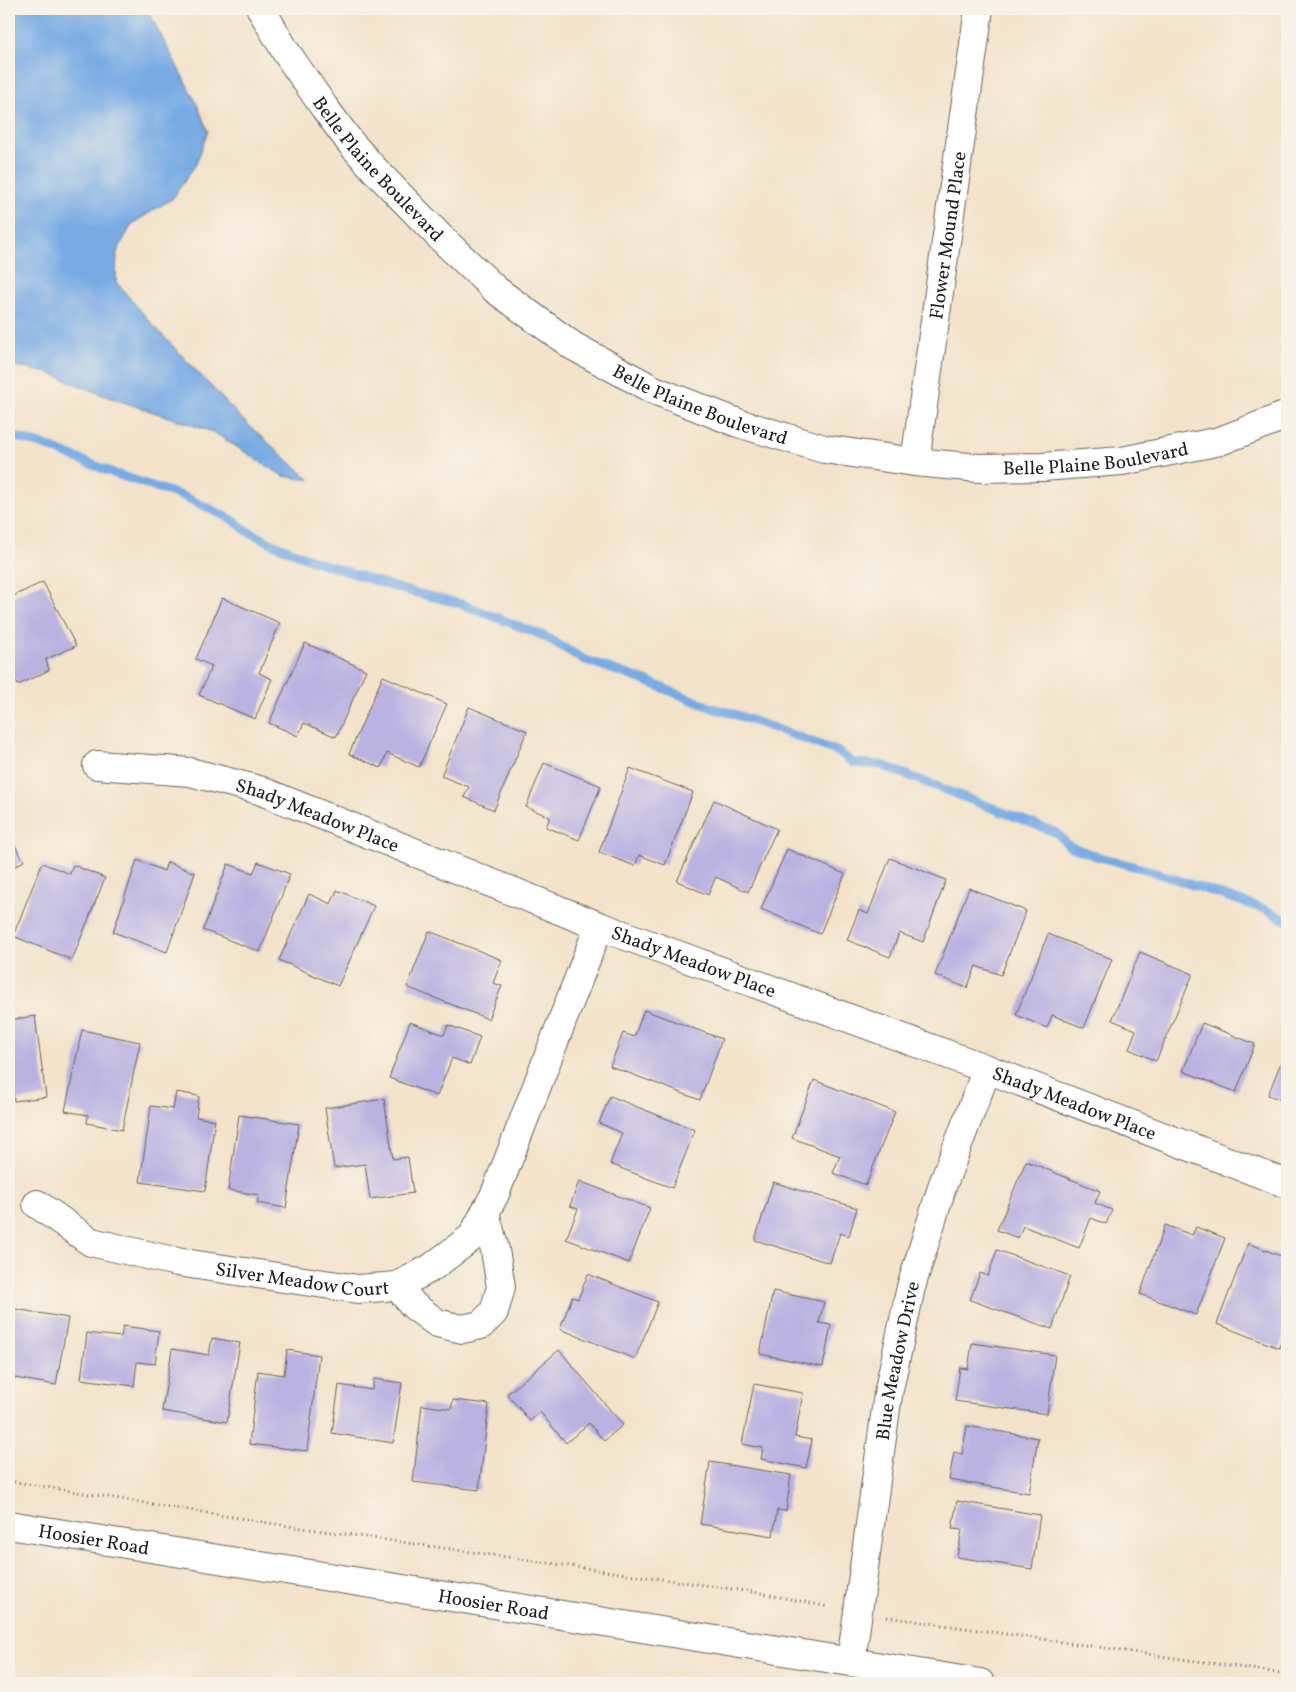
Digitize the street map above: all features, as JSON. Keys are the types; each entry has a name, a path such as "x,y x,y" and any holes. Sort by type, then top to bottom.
{"street":[{"name":"Belle Plaine Boulevard","path":"261,9 286,52 324,107 375,170 440,237 496,290 574,346 654,390 738,423 824,449 915,462 979,468 1042,467 1122,461 1220,441 1287,415"},
{"name":"Flower Mound Place","path":"915,462 979,9"},
{"name":"Shady Meadow Place","path":"97,765 190,772 259,790 599,926 987,1069 1287,1184"},
{"name":"Silver Meadow Court","path":"36,1204 91,1242 177,1262 358,1289 397,1286 431,1268 472,1237 495,1194 599,926"},
{"name":"Blue Meadow Drive","path":"851,1662 888,1394 911,1287 943,1184 987,1069"},
{"path":"397,1286 414,1306 437,1323 462,1329 481,1325 494,1312 501,1287 495,1250 485,1212"},
{"name":"Hoosier Road","path":"9,1524 980,1683"}],"path":[{"path":"9,1481 288,1526 760,1593 858,1613 1045,1638 1287,1674"}],"water":[{"path":"9,9 147,9 197,104 208,131 196,164 173,198 132,224 117,252 116,282 153,325 242,419 310,480 283,476 213,432 105,396 49,373 9,365"}],"building":[{"path":"43,582 76,646 46,659 49,670 18,685 9,667 9,598"},
{"path":"222,598 280,623 259,673 272,679 255,719 199,695 212,666 196,659"},
{"path":"305,643 366,670 336,737 304,723 298,736 269,723"},
{"path":"383,676 447,704 419,767 387,753 381,768 349,754"},
{"path":"469,707 527,731 494,810 464,797 469,787 441,776"},
{"path":"544,763 601,786 579,840 546,827 550,817 526,807"},
{"path":"630,768 693,792 665,865 639,855 635,866 599,852"},
{"path":"714,800 777,829 748,892 716,877 708,895 677,881"},
{"path":"9,836 24,861 9,870"},
{"path":"787,849 845,874 820,934 761,909"},
{"path":"890,858 946,880 923,942 899,933 890,957 847,940 859,910 868,914"},
{"path":"137,860 164,871 167,862 195,873 167,952 113,932"},
{"path":"258,862 290,874 260,952 203,930 228,864 253,873"},
{"path":"42,863 70,874 73,865 105,878 72,960 13,936"},
{"path":"969,888 1026,911 1001,975 976,966 967,988 935,975"},
{"path":"337,890 374,906 338,986 279,960 309,894 331,904"},
{"path":"429,931 502,960 493,983 502,986 488,1019 407,987"},
{"path":"1048,934 1112,959 1084,1028 1052,1015 1047,1028 1016,1015"},
{"path":"1140,952 1193,974 1156,1061 1129,1049 1136,1030 1112,1020"},
{"path":"644,1010 722,1039 700,1100 610,1066 623,1033 634,1037"},
{"path":"35,1016 46,1097 14,1101 13,1092 9,1093 9,1020"},
{"path":"410,1022 444,1035 448,1025 480,1037 470,1065 452,1058 437,1096 389,1078"},
{"path":"1202,1023 1255,1044 1236,1092 1183,1071"},
{"path":"82,1030 140,1042 122,1130 87,1123 88,1115 65,1111"},
{"path":"1287,1047 1287,1102 1268,1095"},
{"path":"814,1080 895,1112 866,1185 833,1173 840,1156 792,1138"},
{"path":"176,1092 199,1096 196,1117 215,1120 205,1191 140,1182 151,1106 173,1109"},
{"path":"610,1096 695,1130 672,1188 610,1164 622,1133 599,1123"},
{"path":"384,1099 393,1159 408,1157 413,1193 370,1199 365,1164 334,1168 325,1108"},
{"path":"239,1115 299,1124 286,1208 257,1203 259,1195 228,1190"},
{"path":"1026,1161 1100,1191 1095,1203 1112,1210 1106,1224 1091,1218 1079,1248 1023,1226 1018,1238 997,1230"},
{"path":"579,1181 650,1208 629,1263 566,1239 578,1209 570,1206"},
{"path":"773,1182 857,1208 849,1236 840,1233 830,1263 755,1240"},
{"path":"1165,1225 1192,1235 1196,1227 1225,1238 1196,1315 1140,1294"},
{"path":"1248,1243 1283,1257 1280,1264 1287,1267 1287,1326 1279,1348 1217,1324"},
{"path":"997,1250 1070,1276 1052,1329 970,1300 980,1273 988,1276"},
{"path":"588,1274 658,1302 635,1359 560,1329 572,1297 578,1299"},
{"path":"773,1291 824,1302 819,1323 831,1325 823,1367 760,1354"},
{"path":"9,1308 68,1318 56,1385 9,1377"},
{"path":"123,1326 159,1331 155,1364 137,1362 134,1386 81,1379 87,1333 121,1337"},
{"path":"212,1338 240,1343 227,1422 162,1411 172,1349 209,1355"},
{"path":"972,1343 1055,1355 1047,1414 955,1401 960,1368 968,1369"},
{"path":"287,1350 319,1355 307,1451 249,1444 258,1371 284,1375"},
{"path":"559,1350 623,1425 604,1441 589,1423 566,1443 540,1412 530,1421 507,1394"},
{"path":"374,1379 402,1383 393,1443 332,1433 339,1385 372,1390"},
{"path":"754,1384 803,1393 795,1437 812,1440 806,1468 761,1459 763,1448 742,1444"},
{"path":"453,1400 489,1404 479,1490 413,1482 422,1405 451,1409"},
{"path":"967,1426 1038,1438 1029,1493 949,1480 954,1452 962,1454"},
{"path":"710,1462 791,1475 786,1511 777,1510 773,1536 700,1524"},
{"path":"957,1501 1040,1515 1032,1569 957,1557 962,1530 952,1529"}],"waterway":[{"path":"9,435 44,445 116,474 185,497 233,520 247,531 271,543 317,562 404,590 462,604 544,636 583,659 643,680 715,709 839,752 853,763 881,765 1057,833 1069,846 1264,909 1287,921"}]}
